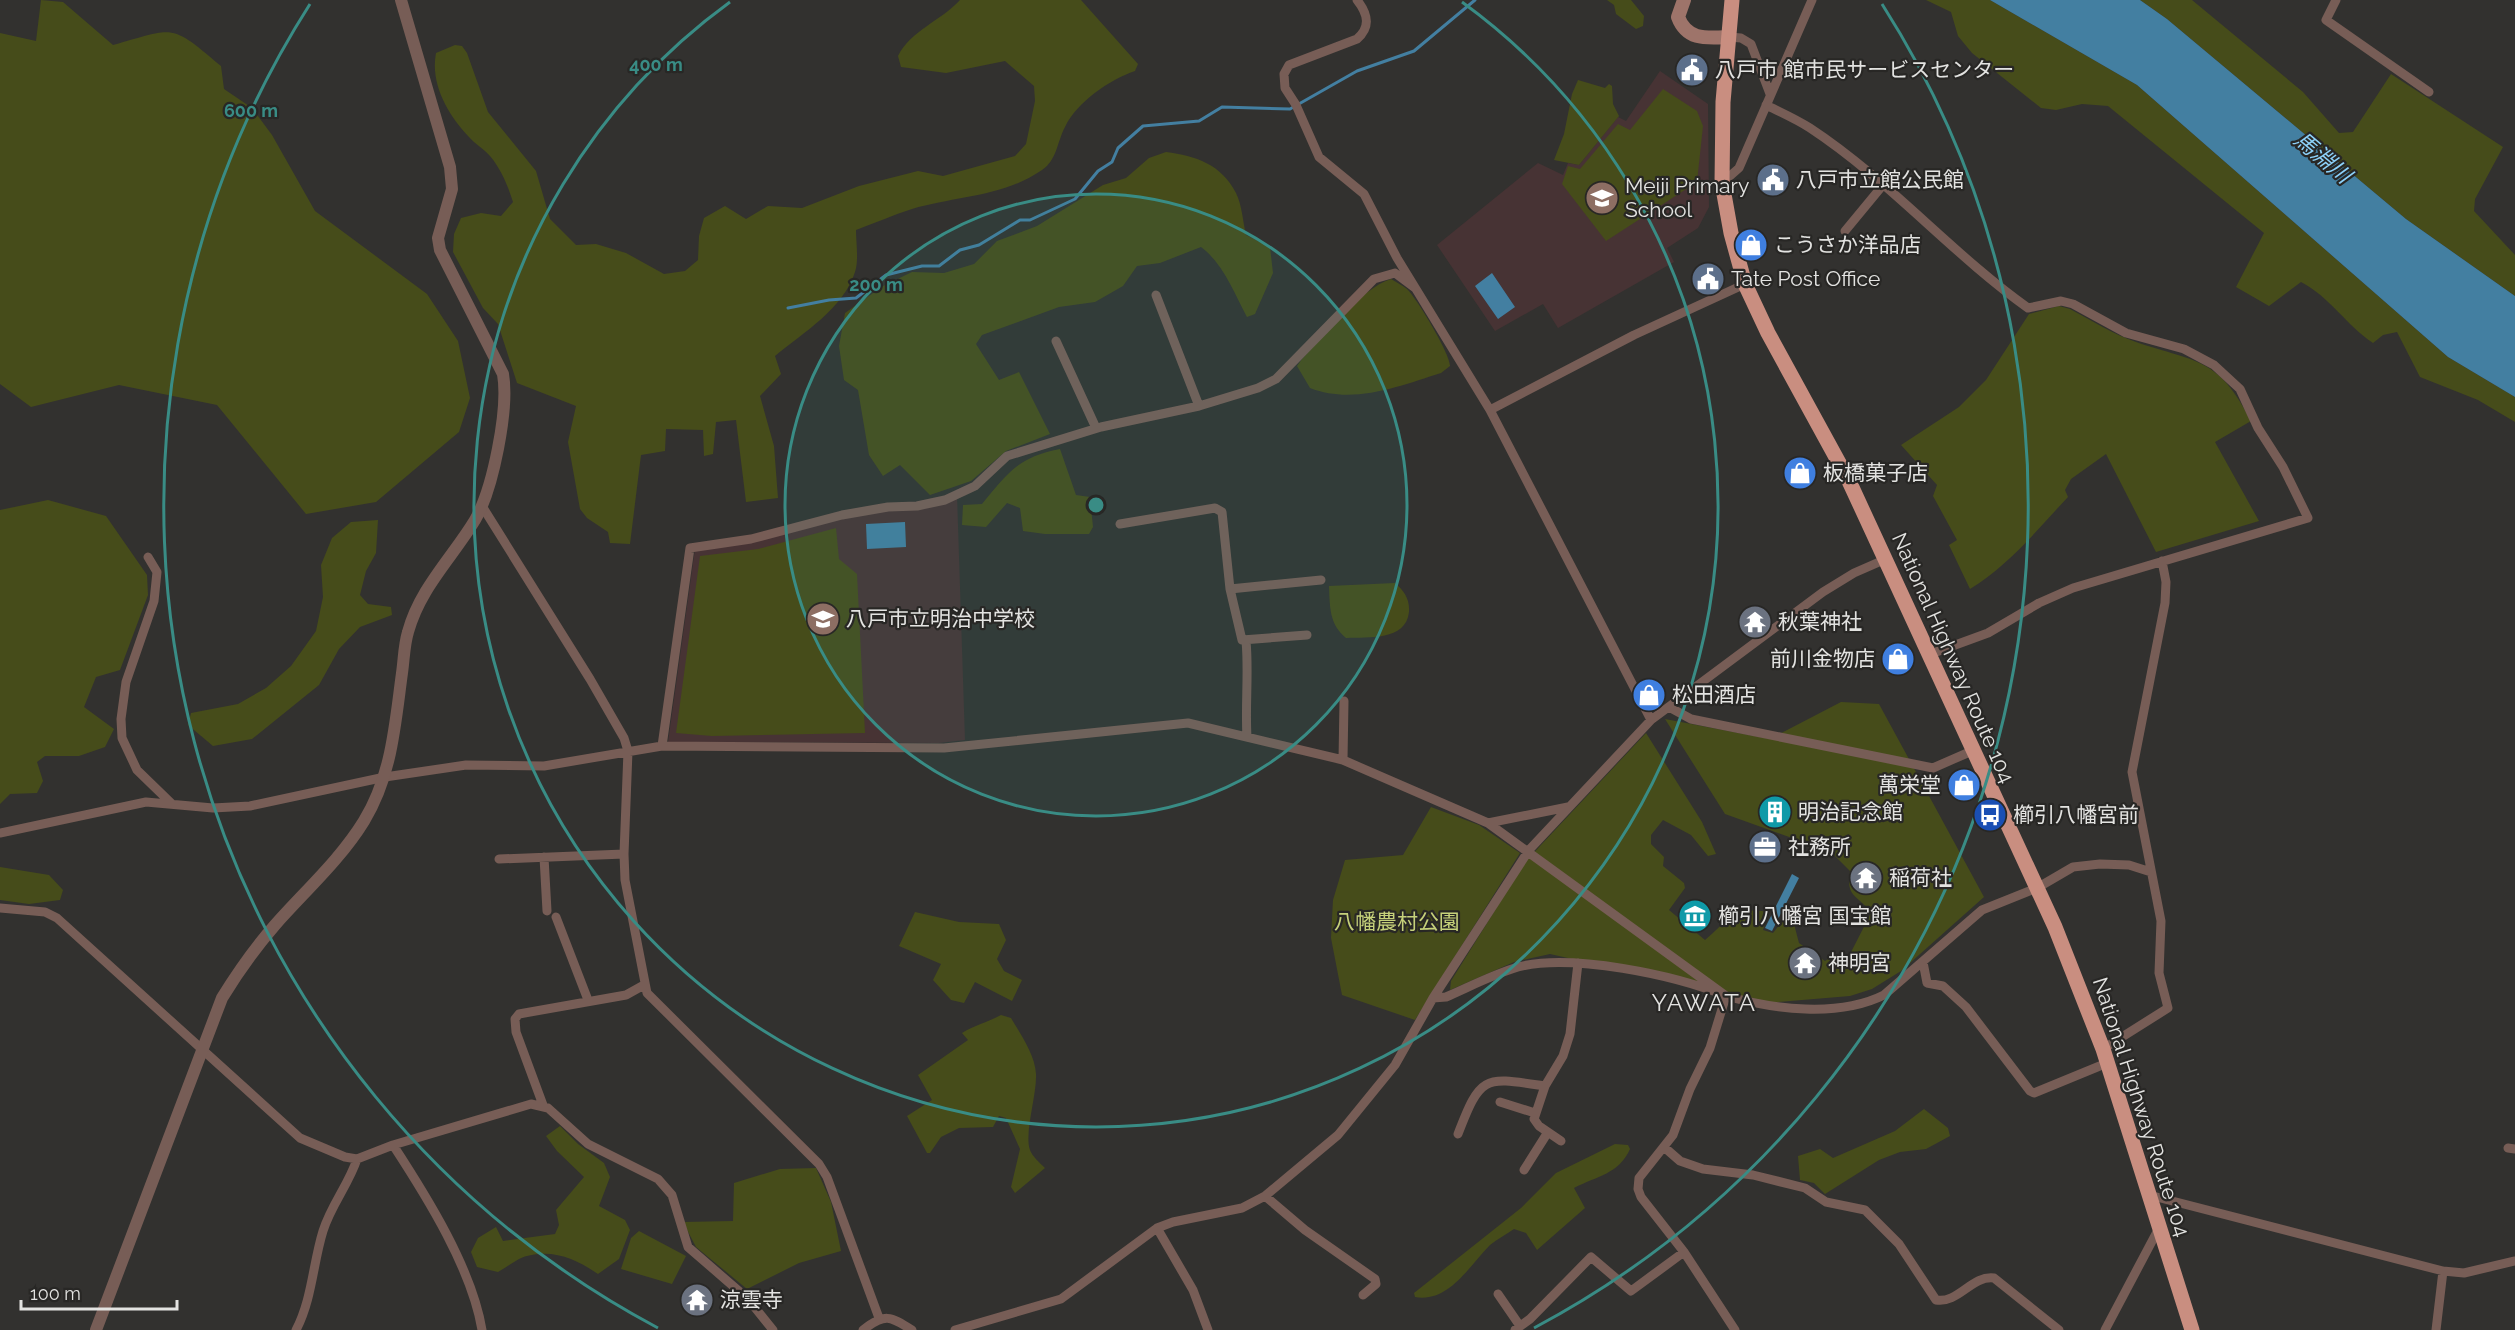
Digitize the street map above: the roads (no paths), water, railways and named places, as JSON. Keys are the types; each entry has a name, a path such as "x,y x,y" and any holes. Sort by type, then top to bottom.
{"highway":[{"name":"National Highway Route 104","path":"1732,0 1722,130 1722,183 1731,233 1745,284 1768,333 1849,481 2059,938 2105,1056 2192,1330"}],"main road":[{"path":"1684,0 1678,17 1682,27 1689,34 1699,38 1729,37"}],"street":[{"path":"96,1330 215,1013 237,972 347,845 374,802 385,777 397,717 407,634 417,605 482,506 504,414 506,394 503,374 440,250 438,238 452,189 450,167 401,0"},
{"path":"1357,0 1365,11 1367,23 1365,33 1357,39 1289,64 1284,74 1285,87 1296,105 1319,157 1364,194 1415,288 1490,410 1651,720"},
{"path":"1722,183 1739,168 1812,0"},
{"path":"2336,0 2326,20 2429,92"},
{"path":"1729,37 1741,38 1751,44 1770,94"},
{"path":"1766,105 1809,128 1882,185 1971,266 2028,308 2061,301 2073,304 2126,333 2195,354 2214,365 2240,389 2258,428 2283,467 2308,518 2073,588 2039,603 1988,633 1928,655"},
{"path":"1845,231 1882,185"},
{"path":"662,746 690,548 751,539 842,515 888,507 917,506 945,500 975,486 1007,456 1096,428 1199,406 1258,388 1276,379 1374,279 1395,273 1415,288"},
{"path":"1490,410 1634,335 1745,284"},
{"path":"1156,295 1199,406"},
{"path":"1056,341 1096,428"},
{"path":"482,506 590,679 624,738 628,751 624,854 626,880 644,985 652,1000 819,1164 827,1176 879,1318"},
{"path":"1120,524 1215,508 1222,512 1230,589 1239,635 1245,641 1248,667 1245,685 1247,737"},
{"path":"148,557 156,572 154,601 126,682 121,719 122,738 137,770 172,804"},
{"path":"955,1330 1061,1299 1157,1228 1173,1222 1224,1214 1265,1196 1353,1120 1395,1065 1433,998 1528,850 1651,720 1823,592 1854,573 1886,559"},
{"path":"1923,962 1927,983 1944,986 1966,1007 2034,1094 2105,1056 2168,1008 2159,973 2161,921 2132,771 2165,603 2166,582 2162,561"},
{"path":"1230,589 1322,580"},
{"path":"1245,641 1307,635"},
{"path":"1343,760 1344,701"},
{"path":"1669,707 1691,719 1933,768 1972,751"},
{"path":"0,833 146,802 213,808 250,806 385,777 466,765 543,766 662,746 944,748 1188,723 1343,760 1488,823 1726,996"},
{"path":"1488,823 1568,807"},
{"path":"499,859 624,854"},
{"path":"544,857 547,911"},
{"path":"1433,998 1446,997 1518,967 1555,961 1691,982 1726,996 1756,1004 1799,1008 1848,1005 1875,1000 1884,995 1982,909 2037,888 2073,867 2100,864 2129,865 2151,872"},
{"path":"0,908 45,912 57,918 300,1138 345,1157 357,1159 393,1145 531,1104 543,1105 557,1114 588,1144 650,1174 667,1187 672,1195 681,1231 688,1247 748,1299 773,1330"},
{"path":"556,917 588,1000"},
{"path":"1561,1141 1535,1123 1535,1113 1545,1086 1563,1056 1570,1034 1578,963"},
{"path":"543,1105 516,1032 515,1019 525,1012 626,995 644,985"},
{"path":"1726,996 1710,1048 1690,1089 1673,1135 1644,1170 1638,1189 1641,1197 1684,1252 1735,1330"},
{"path":"1458,1134 1472,1099 1485,1084 1503,1080 1545,1086"},
{"path":"1500,1102 1535,1113"},
{"path":"1524,1170 1548,1132"},
{"path":"393,1145 465,1269 476,1300 482,1330"},
{"path":"1664,1147 1680,1161 1703,1169 1753,1175 1805,1188 1826,1202 1865,1210 1899,1244 1936,1300 1945,1301 1981,1279 1994,1278 2059,1330"},
{"path":"296,1330 308,1299 326,1223 357,1159"},
{"path":"2149,1195 2443,1271 2464,1273 2515,1261"},
{"path":"1265,1196 1305,1230 1375,1279 1376,1284 1363,1294"},
{"path":"1157,1228 1193,1290 1208,1330"},
{"path":"2105,1330 2159,1228"},
{"path":"1498,1294 1518,1328 1591,1257 1631,1291 1684,1252"},
{"path":"2436,1330 2443,1271"},
{"path":"864,1330 879,1318 894,1319 912,1330"}],"water":[{"name":"馬淵川","path":"1990,0 2140,0 2167,19 2406,219 2515,296 2515,397 2448,357 2137,85"},
{"path":"1492,273 1515,307 1498,319 1475,286"},
{"path":"905,522 906,547 867,549 866,524"},
{"path":"1792,874 1799,878 1772,931 1765,928"}],"waterway":[{"path":"788,308 829,300 856,298 886,275 922,266 939,266 960,250 979,245 1020,220 1030,220 1075,199 1098,171 1112,162 1118,148 1143,126 1199,121 1222,107 1290,109 1357,71 1414,51 1475,0"}],"place":[{"name":"八戸市 館市民サービスセンター","path":"1692,70"},
{"name":"八戸市立館公民館","path":"1773,180"},
{"name":"Meiji Primary School","path":"1602,198"},
{"name":"こうさか洋品店","path":"1751,245"},
{"name":"Tate Post Office","path":"1708,279"},
{"name":"板橋菓子店","path":"1800,473"},
{"name":"八戸市立明治中学校","path":"823,619"},
{"name":"秋葉神社","path":"1755,622"},
{"name":"前川金物店","path":"1898,659"},
{"name":"松田酒店","path":"1649,695"},
{"name":"萬栄堂","path":"1964,785"},
{"name":"明治記念館","path":"1775,812"},
{"name":"櫛引八幡宮前","path":"1990,815"},
{"name":"社務所","path":"1765,847"},
{"name":"稲荷社","path":"1866,878"},
{"name":"櫛引八幡宮 国宝館","path":"1695,916"},
{"name":"神明宮","path":"1805,963"},
{"name":"涼雲寺","path":"697,1300"}],"district":[{"name":"YAWATA","path":"1704,1003"}],"park label":[{"name":"八幡農村公園","path":"1397,922"}]}
